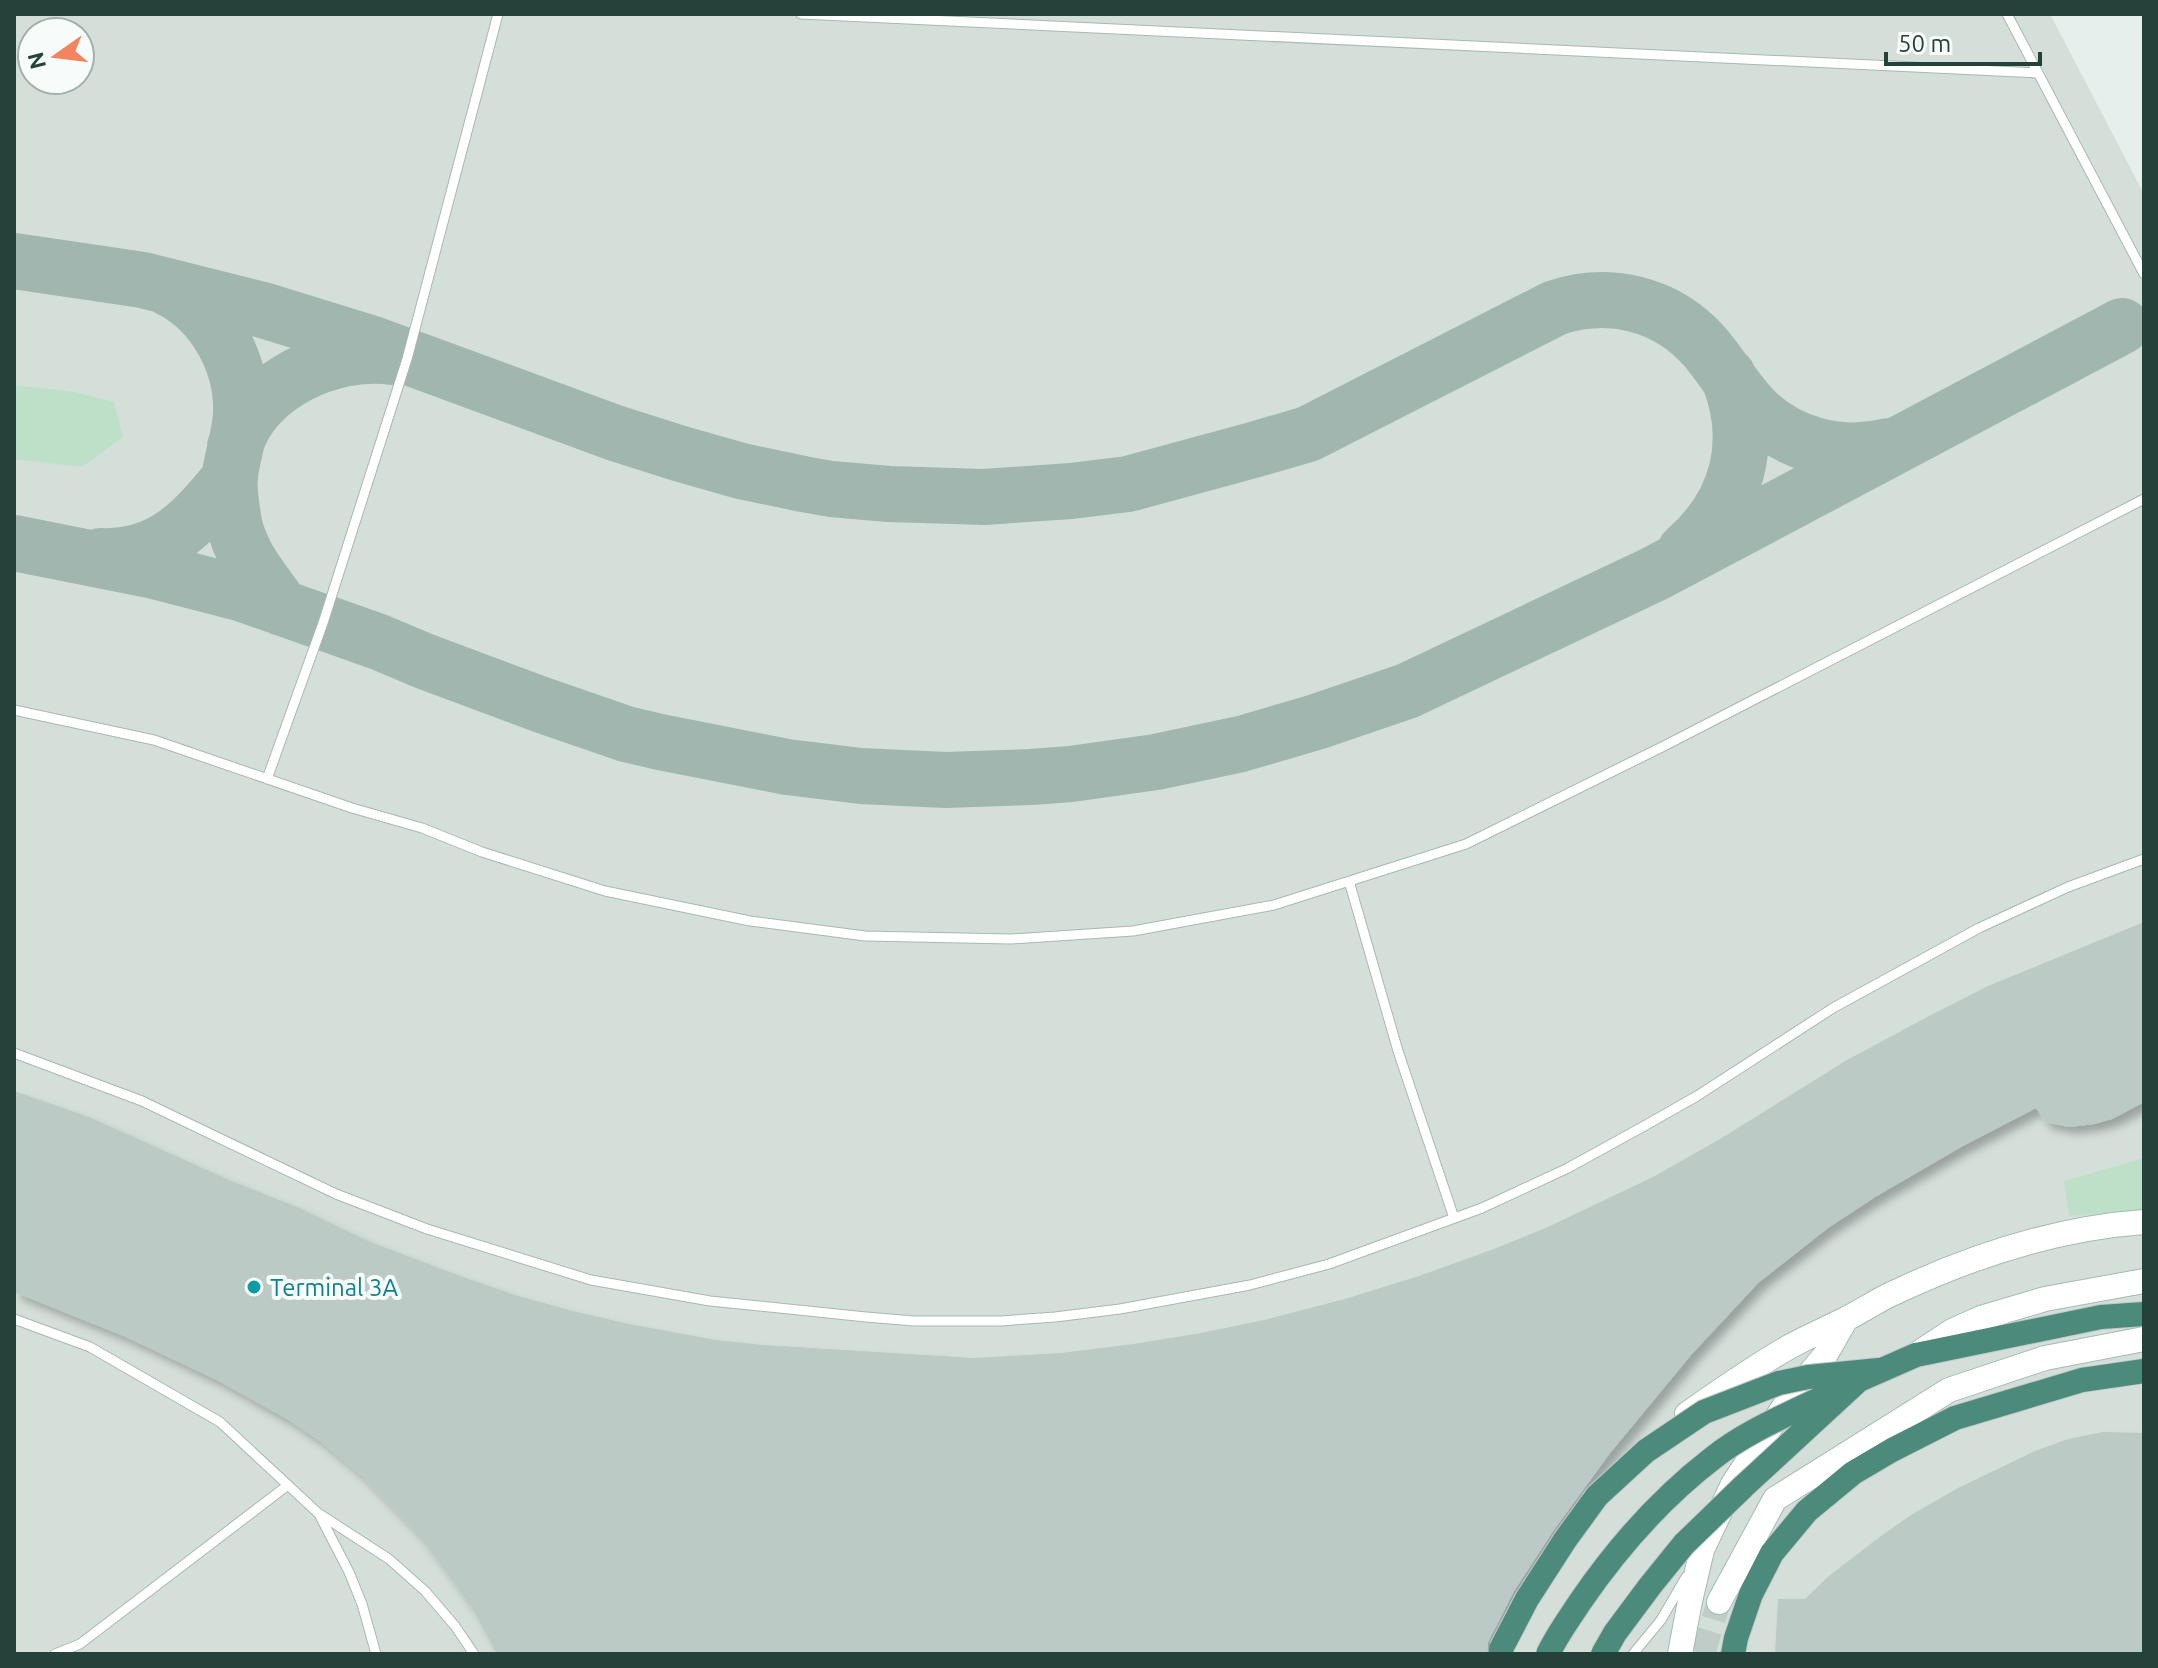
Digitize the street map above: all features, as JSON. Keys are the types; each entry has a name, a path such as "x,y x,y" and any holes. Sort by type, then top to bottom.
{"highway":[{"path":"1548,1654 1605,1565 1656,1509 1714,1457 1750,1434 1916,1355 2101,1317 2144,1314"},
{"path":"1733,1654 1751,1594 1772,1553 1807,1511 1853,1473 1955,1418 2082,1380 2144,1371"},
{"path":"1501,1649 1527,1599 1597,1496 1646,1451 1704,1412 1779,1383 1808,1377 1869,1375"},
{"path":"1603,1654 1615,1633 1684,1544 1869,1375"}],"main road":[{"path":"1545,1554 1634,1451 1731,1383 1789,1347 1895,1292 1994,1252 2044,1238 2144,1222"},
{"path":"1916,1355 1952,1331 1981,1318 2045,1299 2144,1281"},
{"path":"1680,1654 1702,1550 1733,1484 1791,1396 1826,1354 1846,1319"},
{"path":"1719,1602 1775,1499 1949,1390 2045,1358 2144,1339"},
{"path":"2045,1358 2144,1351"}],"lane":[{"path":"267,779 323,623 407,359 498,14"},
{"path":"801,14 909,16 2038,73"},
{"path":"2007,14 2144,274"},
{"path":"14,710 154,740 605,891 750,921 865,936 1011,939 1133,931 1274,905 1466,844 2144,499"},
{"path":"14,1053 142,1101 336,1194 427,1229 591,1280 710,1301 914,1321 1000,1321 1055,1317 1250,1285 1329,1264 1454,1218 1568,1168 1646,1125 1697,1096 1833,1008 1979,928 2068,887 2144,859"},
{"path":"1349,881 1398,1051 1454,1218"},
{"path":"14,1319 90,1347 220,1422 318,1513 389,1559 425,1591 474,1654"},
{"path":"55,1654 80,1644 288,1485"},
{"path":"318,1513 349,1572 376,1654"},
{"path":"1633,1654 1661,1620 1702,1550"}],"shaded area":[{"path":"14,14 2050,14 2144,194 2144,1654 14,1654"}],"green space":[{"path":"14,385 75,392 114,402 123,437 82,467 14,459"},
{"path":"2144,1158 2144,1210 2069,1216 2064,1181"}],"building":[{"name":"Terminal 3A","path":"2144,922 2144,1102 2112,1119 2069,1127 2045,1122 2036,1108 1875,1197 1828,1228 1758,1283 1691,1355 1610,1453 1553,1531 1514,1591 1488,1642 1487,1654 497,1654 472,1608 418,1534 362,1476 320,1441 217,1380 126,1337 14,1292 14,1091 89,1117 368,1241 460,1276 518,1296 629,1324 763,1345 974,1358 1061,1353 1201,1333 1345,1299 1419,1276 1548,1227 1653,1177 1847,1060 1931,1015 1988,986"},
{"path":"2103,1432 2144,1433 2144,1654 1775,1654 1778,1599 1805,1599 1830,1575 1881,1536 1958,1488 2035,1451 2068,1439"}],"taxiway":[{"path":"14,261 143,280 266,311 373,344 678,453 741,471 831,489 984,497 1128,484 1308,434 1555,308 1596,300 1636,304 1673,320 1690,332 1753,409 1782,432 1816,446 1834,449 1889,446"},
{"path":"168,288 199,310 212,324 231,358 237,376 241,414 230,480 234,523 247,557 282,608"},
{"path":"14,543 150,570 243,594 542,705 626,734 660,742 787,767 861,776 946,780 1071,774 1156,762 1241,744 1407,691 1654,574 2122,326"},
{"path":"235,447 244,425 258,406 298,375 345,359 393,357"},
{"path":"1685,551 1718,514 1736,471 1740,425 1728,376"},
{"path":"100,556 141,551 175,535 230,478"}],"tunnel":[{"path":"1703,1654 1719,1602"}],"place":[{"name":"Terminal 3A","path":"254,1287"}]}
